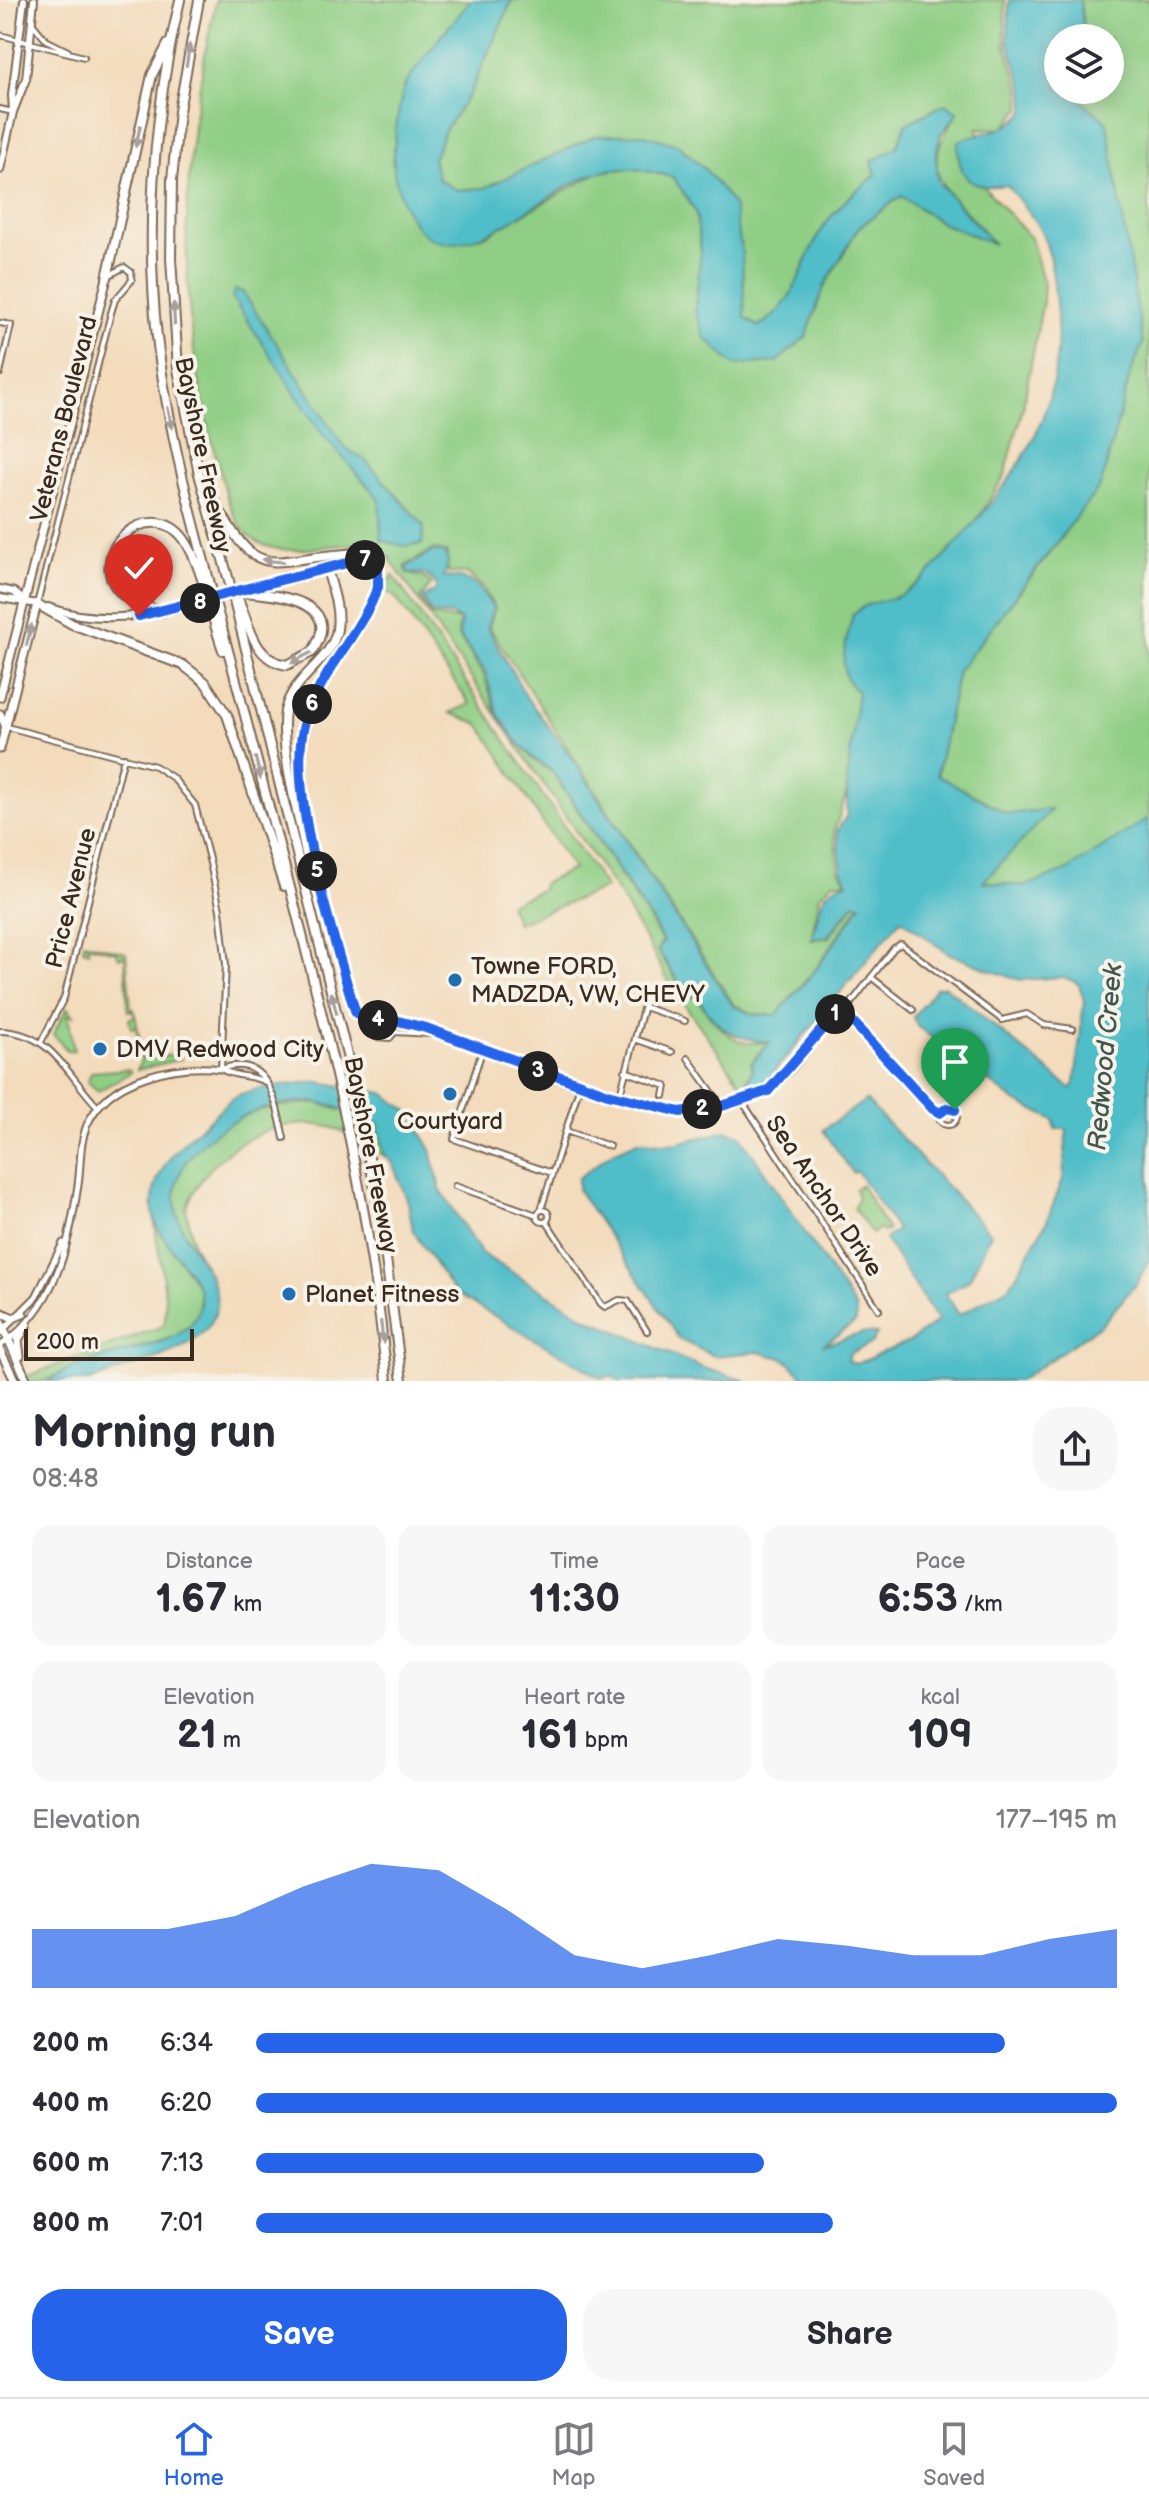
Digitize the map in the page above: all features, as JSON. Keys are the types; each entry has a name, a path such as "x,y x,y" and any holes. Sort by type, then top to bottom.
{"highway":[{"name":"Bayshore Freeway","path":"180,0 172,36 153,180 152,259 157,336 176,443 337,1077 357,1172 387,1381"},
{"name":"Bayshore Freeway","path":"199,0 179,111 171,216 178,369 199,474 229,581 253,689 303,873 353,1079 373,1175 402,1381"},
{"path":"107,278 152,75 172,36"},
{"path":"199,474 235,539 257,558 288,562 361,553 370,556 373,562"},
{"path":"163,612 127,597 111,575 111,555 116,541 130,528 142,524 166,526 185,542 239,692"},
{"path":"303,873 307,858 284,722 294,687 336,635 337,609 327,569"},
{"path":"229,581 265,657 287,665 312,652 320,632 317,618 309,608 290,596 242,592"},
{"path":"37,604 72,624 183,665 210,688 227,715 263,833 297,920"}],"main road":[{"path":"13,112 12,95 24,0"},
{"path":"0,170 13,112 26,79 34,0"},
{"name":"Veterans Boulevard","path":"0,697 107,278"},
{"path":"0,598 23,600 78,617 101,619 163,612 327,569"},
{"path":"0,589 14,592 23,600"},
{"name":"Veterans Boulevard","path":"0,749 37,604"},
{"path":"0,714 6,727"},
{"path":"0,1312 13,1318 23,1314"},
{"path":"0,1321 2,1332 9,1340 27,1381"},
{"path":"22,1370 18,1340 27,1324"},
{"path":"0,1348 13,1378"},
{"path":"0,1364 13,1378"}],"street":[{"path":"31,21 46,40 70,53"},
{"path":"0,35 84,57"},
{"path":"0,109 13,112"},
{"name":"Veterans Boulevard","path":"37,604 113,305 132,275 128,269 121,268 107,278"},
{"path":"0,323 11,325 0,373"},
{"path":"327,569 351,562 373,562 378,569 378,587 312,704 299,752 314,855 356,1013 360,1021 383,1040 395,1032"},
{"path":"6,727 155,766 173,778 197,811 220,910 226,965 221,1069"},
{"name":"Price Avenue","path":"41,1042 64,998 124,757"},
{"path":"395,1032 434,1034 619,1098 670,1111 722,1106 742,1101 776,1085 836,1013 845,1011 894,948 905,945 1002,1020 1009,1021 1022,1014 1044,1025 1073,1029"},
{"path":"871,977 913,1010"},
{"path":"619,1098 646,998"},
{"path":"644,1007 685,1021"},
{"path":"845,1011 940,1113 942,1122 947,1124 957,1118 950,1107 940,1113"},
{"path":"356,1013 376,1021 386,1018 426,1028 434,1034"},
{"path":"373,1030 376,1021"},
{"path":"392,1021 395,1032"},
{"path":"0,1031 24,1034 41,1042 60,1058 98,1107"},
{"path":"635,1039 672,1052"},
{"path":"482,1051 454,1139 552,1173"},
{"path":"688,1058 722,1106"},
{"path":"0,1348 42,1307 54,1281 67,1235 83,1135 98,1107 131,1083 164,1072 186,1068 221,1069 232,1065 254,1068 268,1085 284,1138"},
{"path":"221,1069 232,1076 256,1077 268,1085"},
{"path":"625,1071 667,1083 664,1096"},
{"path":"537,1215 580,1085"},
{"name":"Sea Anchor Drive","path":"742,1101 879,1310"},
{"path":"566,1131 609,1146"},
{"path":"455,1186 537,1215"},
{"path":"541,1210 548,1213 546,1221 601,1304 605,1307 619,1300 628,1301 647,1331"},
{"path":"537,1215 539,1221 546,1221"},
{"path":"2,1332 23,1314 36,1297 67,1235"}],"green space":[{"path":"216,0 471,0 405,85 392,163 481,238 599,172 633,168 673,177 696,212 701,252 695,310 705,338 806,337 824,287 858,228 901,196 942,223 992,243 942,184 937,170 937,155 944,136 958,113 944,105 907,124 897,147 872,161 876,175 828,220 790,296 771,318 758,326 745,318 733,204 595,136 485,188 457,190 438,179 433,159 445,130 470,93 512,0 1005,0 1005,43 1020,88 1021,108 1003,129 978,128 985,188 1031,238 1044,284 1023,407 1005,475 969,533 858,759 834,831 838,868 846,882 833,882 820,895 811,939 828,938 856,903 860,904 815,970 776,1015 754,1014 734,1005 489,627 495,608 482,587 467,573 448,573 447,552 434,549 405,566 407,574 423,577 432,584 420,598 431,616 460,620 458,635 483,673 497,715 532,758 553,773 650,920 662,942 657,950 687,997 697,997 712,1018 734,1038 749,1043 768,1043 751,1063 752,1071 746,1082 749,1088 743,1087 672,987 622,899 388,556 372,548 355,545 282,550 265,546 249,536 237,521 223,483 203,405 193,347 188,290 189,175 195,117"},
{"path":"1080,0 1149,0 1149,835 1097,870 1025,886 982,881 937,776 958,671 1060,540 1106,464 1130,375 1079,104 1124,104 1124,24 1083,24"},
{"path":"393,575 606,888 517,923 509,904 543,889 542,884 573,869 479,724 450,713 470,704 396,598 385,590"},
{"path":"84,942 126,953 131,1009 134,1009 143,1058 176,1055 179,1051 181,1059 137,1070 141,1060 136,1027 131,1028 129,1019 134,1016 134,1011 128,1011 125,956 119,958 116,952 88,945 89,951 83,949"},
{"path":"67,1008 74,1016 68,1015 74,1050 68,1051 53,1034"},
{"path":"128,1069 131,1072 98,1091 87,1081 92,1072"},
{"path":"318,1103 378,1122 385,1156 337,1129 307,1124 263,1132 243,1142 208,1171 186,1209 193,1244 212,1280 193,1251 178,1218 175,1196 182,1169 200,1144 237,1118 275,1107"},
{"path":"861,1185 888,1230 884,1232 879,1229 872,1234 854,1208 858,1197 855,1189"},
{"path":"154,1215 162,1235 199,1288 199,1311 193,1322 175,1337 76,1365 46,1381 14,1381 163,1326 166,1305"}],"water":[{"path":"471,0 512,0 470,93 445,130 433,159 438,179 457,190 485,188 595,136 642,134 678,145 706,170 733,204 742,253 745,318 758,326 771,318 790,296 828,220 876,175 872,161 897,147 906,124 945,104 958,113 941,134 936,155 938,182 994,244 942,223 901,196 858,228 824,287 806,337 777,362 734,365 705,338 695,310 701,252 696,212 673,177 628,169 601,172 574,183 485,234 457,243 432,239 411,219 395,177 398,114 407,82"},
{"name":"Redwood Creek","path":"1009,0 1080,0 1083,24 1044,24 1044,104 1085,104 1107,122 1143,343 1130,375 1101,485 958,671 937,775 1008,814 1052,809 983,882 1025,886 1066,871 1149,818 1149,1260 1137,1283 1102,1324 1019,1381 808,1381 785,1359 758,1352 714,1356 680,1340 578,1190 578,1178 613,1152 638,1141 674,1144 726,1131 739,1134 856,1309 856,1322 823,1345 863,1333 877,1334 872,1343 850,1353 848,1361 856,1364 910,1341 938,1321 885,1239 897,1230 857,1171 853,1173 823,1130 866,1100 991,1234 969,1280 946,1294 959,1315 1010,1286 1046,1223 1063,1179 1067,1129 1055,1129 1054,1120 1015,1101 918,1027 913,1017 936,988 945,986 1071,1089 1075,1083 1084,1001 1079,984 1064,977 1021,980 992,971 948,953 901,919 768,1079 754,1089 747,1083 753,1071 752,1063 770,1042 727,1031 712,1017 698,996 688,996 658,950 663,942 651,919 553,772 532,757 498,714 485,672 459,635 461,620 451,615 432,614 423,598 436,590 436,583 425,574 408,573 406,567 434,551 446,554 448,564 444,577 469,580 479,588 493,608 487,627 527,698 573,759 733,1006 754,1015 776,1015 815,971 861,905 855,902 827,937 812,938 825,895 838,885 848,883 841,868 837,831 847,815 847,779 858,692 850,685 844,666 845,645 853,614 866,605 902,594 945,556 1011,477 1028,450 1050,394 1058,330 1052,269 1043,236 1007,185 975,184 964,173 958,154 958,142 1000,129 1025,111 1024,89 1008,42"},
{"path":"235,290 243,292 344,447 366,461 424,526 422,544 403,546 381,540 379,499 320,431 232,297"},
{"path":"319,1082 383,1093 408,1111 431,1150 440,1189 481,1253 586,1318 703,1368 747,1381 619,1381 611,1376 601,1378 455,1293 413,1231 408,1202 392,1162 385,1156 378,1122 326,1104 298,1102 251,1113 228,1124 190,1156 179,1176 175,1197 179,1220 211,1279 216,1299 214,1315 206,1329 178,1349 98,1378 88,1381 46,1381 78,1365 155,1344 183,1331 192,1323 199,1309 200,1295 154,1217 155,1187 160,1174 186,1140 236,1096 270,1087"}],"place":[{"name":"Towne FORD, MADZDA, VW, CHEVY","path":"455,980"},
{"name":"DMV Redwood City","path":"100,1049"},
{"name":"Courtyard","path":"450,1094"},
{"name":"Planet Fitness","path":"289,1294"}],"route":[{"path":"139,616 194,605 360,560 373,562 378,569 378,587 309,711 299,752 300,776 314,855 356,1013 366,1019 376,1021 386,1018 426,1028 434,1034 608,1094 660,1110 680,1112 722,1106 768,1091 781,1080 836,1013 842,1010 933,1109 940,1113 950,1107 955,1110"}]}
